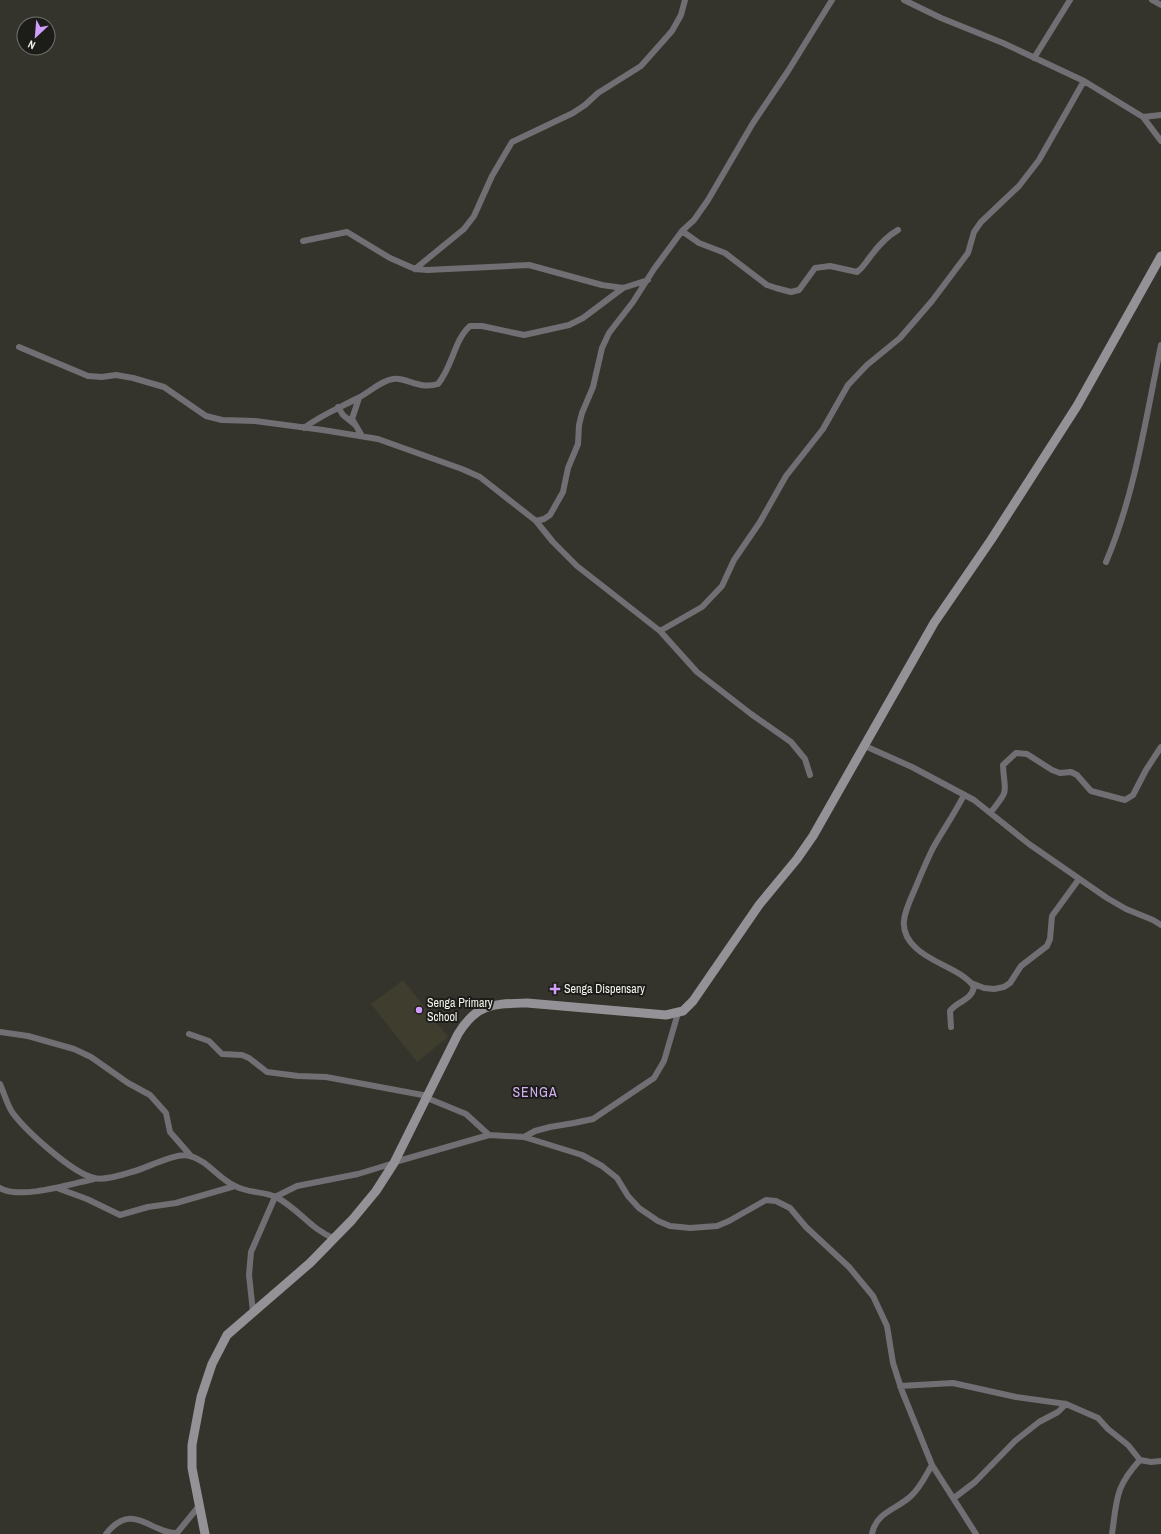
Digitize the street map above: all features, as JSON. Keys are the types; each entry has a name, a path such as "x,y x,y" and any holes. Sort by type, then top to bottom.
{"street":[{"path":"415,269 464,229 474,216 492,176 512,142 585,106 598,93 641,66 672,31 681,15 685,0"},
{"path":"536,521 544,519 550,515 563,492 568,468 578,444 579,425 582,413 596,376 605,340 682,231 694,220 708,200 742,141 832,0"},
{"path":"904,0 1084,81 1143,117 1161,140"},
{"path":"1034,58 1070,0"},
{"path":"1152,0 1161,5"},
{"path":"660,631 702,607 722,586 734,560 760,522 786,476 823,429 848,385 867,365 900,338 932,301 968,253 974,232 980,222 1018,186 1039,160 1084,81"},
{"path":"1143,117 1161,115"},
{"path":"682,231 699,243 725,253 767,285 791,292 799,290 815,268 830,266 857,272 865,267 870,257 888,236 898,230"},
{"path":"303,241 347,232 379,253 415,269 427,270 530,265 585,282 623,288"},
{"path":"204,1534 191,1458 194,1426 201,1397 212,1364 227,1335 289,1282 335,1239 376,1191 394,1162 462,1027 478,1010 488,1006 527,1003 666,1015 678,1013 692,1002 759,905 790,868 813,836 934,623 1019,498 1077,406 1161,256"},
{"path":"304,428 338,407 359,398 386,381 395,378 420,386 429,387 438,384 445,376 453,360 460,339 470,326 482,326 524,335 569,324 583,318 623,288 648,280"},
{"path":"1106,562 1117,536 1139,454 1161,345"},
{"path":"19,347 88,376 128,377 164,387 206,416 222,420 255,421 362,436 407,449 480,477 536,521 553,542 577,566 660,631 697,672 750,714 791,742 805,759 810,776"},
{"path":"359,398 352,419 362,436"},
{"path":"338,407 343,415 355,426"},
{"path":"865,746 912,767 974,800 991,812 1029,844 1079,879 1126,909 1153,920 1161,925"},
{"path":"991,812 1005,795 1006,786 1003,765 1016,753 1027,754 1052,770 1077,775 1091,791 1126,800 1134,795 1146,770 1161,747"},
{"path":"964,795 933,848 920,875 905,913 904,922 906,936 916,949 971,983 984,988 994,989 1004,987 1010,983 1021,966 1047,946 1050,939 1052,916 1079,879"},
{"path":"951,1027 950,1011 955,1005 970,995 974,987 971,983"},
{"path":"524,1137 536,1131 550,1127 574,1124 593,1118 654,1078 664,1061 678,1013"},
{"path":"0,1032 28,1036 74,1049 91,1057 128,1084 150,1095 166,1113 170,1132 191,1156 235,1186 274,1197 298,1212 321,1233 335,1239"},
{"path":"189,1034 209,1041 222,1054 242,1055 249,1058 267,1072 298,1076 326,1077 428,1097 466,1114 489,1135"},
{"path":"0,1084 12,1111 22,1124 61,1159 80,1172 94,1178"},
{"path":"253,1312 249,1276 251,1252 274,1197 297,1186 358,1174 394,1162 489,1135 524,1137 582,1155 602,1166 617,1178 636,1205 648,1215 670,1226 690,1228 717,1226 729,1221 766,1200 776,1201 790,1208 806,1227 844,1262 873,1296 887,1326 893,1363 900,1386 932,1465 976,1534"},
{"path":"0,1188 11,1192 20,1193 57,1188 94,1178 136,1171 179,1156 191,1156"},
{"path":"57,1188 87,1198 120,1215 152,1206 176,1203 235,1186"},
{"path":"900,1386 952,1383 1016,1397 1066,1404 1098,1418 1108,1429 1128,1445 1140,1460 1151,1462 1161,1460"},
{"path":"954,1498 975,1482 1015,1441 1039,1422 1058,1412 1066,1404"},
{"path":"1112,1534 1118,1492 1123,1480 1140,1460"},
{"path":"872,1534 876,1521 882,1515 912,1496 932,1465"},
{"path":"106,1534 111,1528 124,1520 143,1522 166,1531 177,1532 200,1506"}],"shaded area":[{"name":"Senga Primary School","path":"403,980 448,1037 417,1062 371,1004"}],"place":[{"name":"Senga Dispensary","path":"555,989"},
{"name":"Senga Primary School","path":"419,1010"}],"district":[{"name":"SENGA","path":"535,1092"}]}
